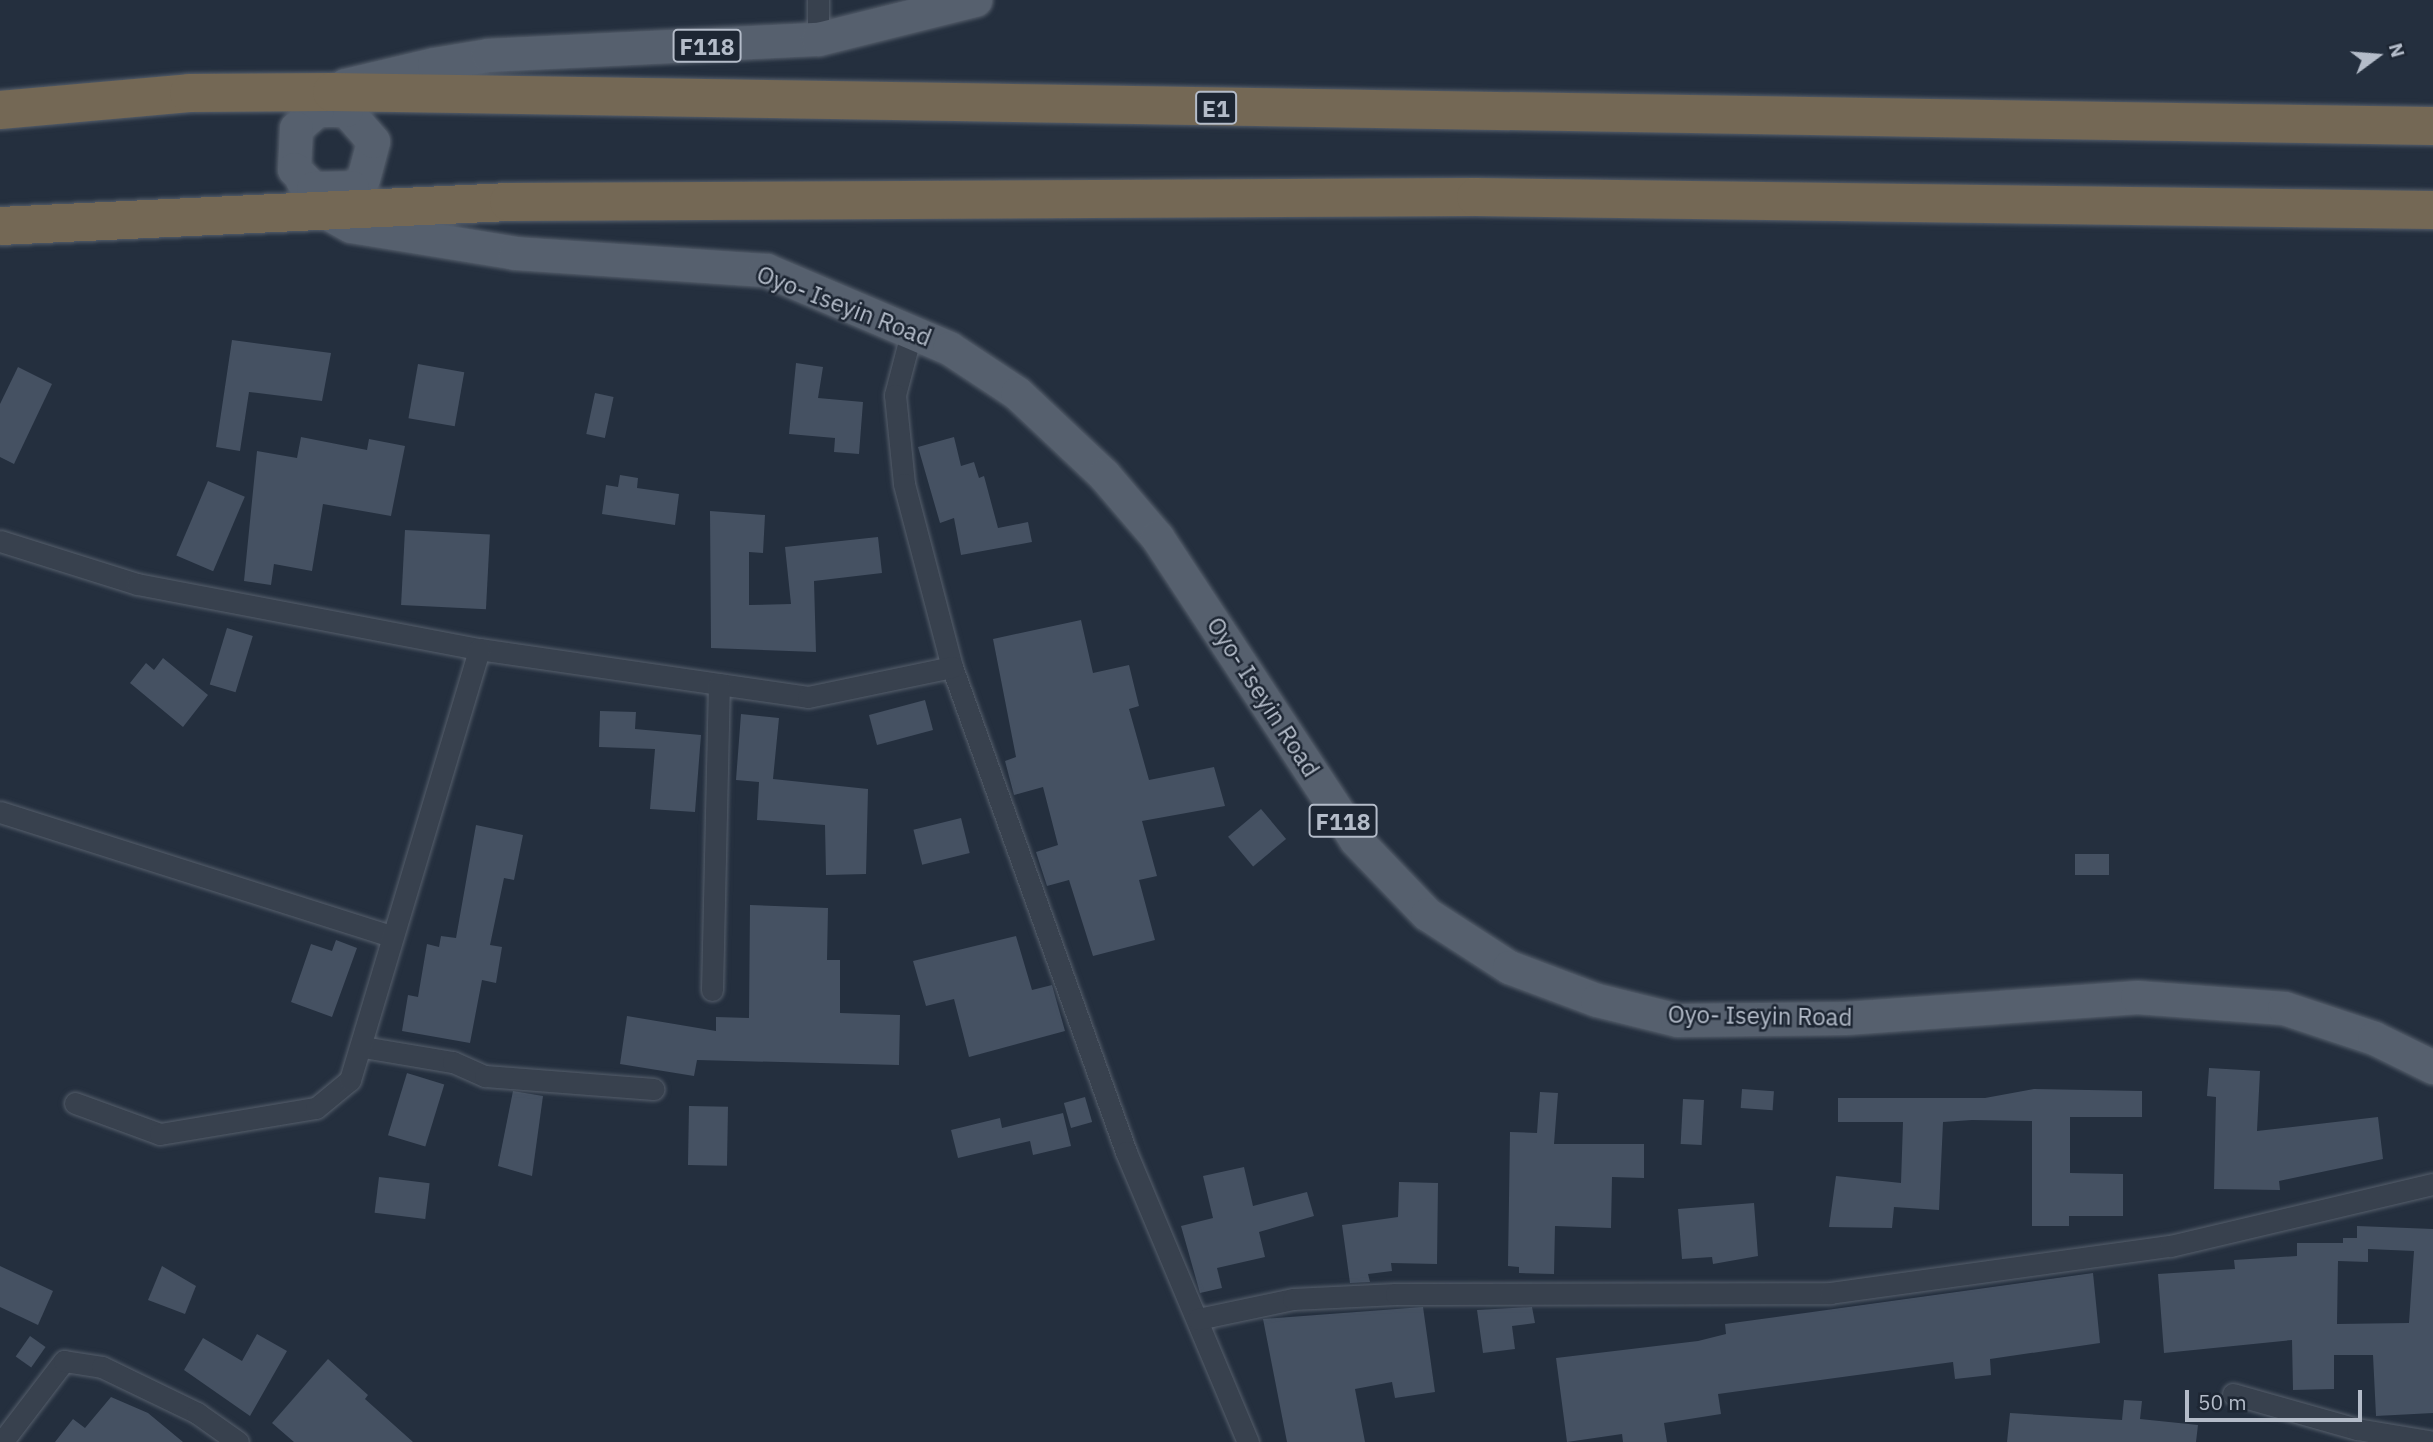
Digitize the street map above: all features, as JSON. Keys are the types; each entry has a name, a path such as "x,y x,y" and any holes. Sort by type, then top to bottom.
{"highway":[{"name":"E1","path":"0,110 189,93 346,109 2433,126"},
{"path":"0,226 312,195 389,208 1476,197 2433,210"}],"main road":[{"name":"F118","path":"434,64 488,55 818,39 975,0"},
{"path":"346,109 434,64"},
{"path":"361,177 312,195 290,156 346,109 434,64"},
{"path":"346,109 361,177 420,239"},
{"name":"Oyo- Iseyin Road","path":"312,195 351,226 420,239 515,253 765,270 912,330 1017,393 1104,475 1171,558 1355,839 1427,914 1509,967 1597,1000 1677,1020 1846,1018 2137,997 2284,1008 2374,1038 2433,1067"}],"street":[{"path":"818,0 818,39"},
{"path":"912,330 895,395 904,484 952,667 1126,1152 1248,1442"},
{"path":"0,541 137,584 478,649 808,697 952,667"},
{"path":"75,1103 160,1134 316,1108 350,1080 363,1047 388,936 478,649"},
{"path":"712,990 719,684"},
{"path":"0,812 388,936"},
{"path":"363,1047 453,1062 485,1076 653,1089"},
{"path":"1198,1319 1293,1299 1396,1294 1830,1293 2170,1247 2433,1184"},
{"path":"2,1442 64,1361 102,1367 197,1413 238,1442"},
{"path":"2232,1394 2357,1429 2433,1442"}],"building":[{"path":"232,340 331,353 322,401 249,392 240,451 216,447"},
{"path":"796,363 823,367 818,398 863,402 859,454 834,452 835,438 789,434"},
{"path":"418,364 464,372 455,426 408,418"},
{"path":"18,367 52,384 14,464 0,457 0,404"},
{"path":"595,393 614,397 605,438 586,434"},
{"path":"301,437 367,450 369,439 405,446 391,516 323,504 312,571 274,564 271,585 244,581 257,451 297,458"},
{"path":"954,437 961,466 974,462 979,478 984,476 998,528 1028,522 1032,542 961,555 954,518 940,523 918,447"},
{"path":"620,475 638,478 637,488 679,494 675,525 602,514 606,485 618,487"},
{"path":"208,481 245,497 213,571 176,556"},
{"path":"710,511 765,515 763,553 749,552 749,605 791,604 785,547 878,537 882,573 814,581 816,652 711,648"},
{"path":"405,530 490,534 486,609 401,605"},
{"path":"1081,620 1093,673 1129,665 1139,706 1129,709 1149,780 1214,767 1225,806 1142,821 1157,876 1139,880 1155,940 1093,956 1069,880 1047,886 1036,852 1058,845 1043,787 1014,795 1005,761 1016,757 993,639"},
{"path":"227,628 253,636 236,692 210,684"},
{"path":"163,658 208,695 183,727 130,683 146,663 154,670"},
{"path":"925,700 933,730 877,745 869,715"},
{"path":"600,711 636,712 635,729 701,735 695,812 650,809 655,749 599,747"},
{"path":"741,714 779,718 773,779 868,789 866,874 826,875 825,825 757,820 759,782 736,780"},
{"path":"1261,809 1286,839 1253,867 1228,837"},
{"path":"961,818 970,853 922,865 913,830"},
{"path":"476,825 523,835 514,880 504,878 490,945 502,947 496,983 482,980 470,1043 402,1031 408,995 418,997 427,944 439,947 441,936 456,938"},
{"path":"2075,854 2109,854 2109,875 2075,875"},
{"path":"750,905 828,908 827,960 840,960 840,1013 900,1015 899,1065 697,1060 694,1076 620,1064 627,1016 716,1031 716,1017 749,1018"},
{"path":"1016,936 1032,990 1052,985 1065,1031 969,1057 954,999 926,1006 913,961"},
{"path":"336,940 357,948 332,1017 291,1002 311,944 332,951"},
{"path":"2209,1068 2260,1071 2257,1131 2378,1117 2383,1159 2279,1181 2280,1190 2214,1189 2216,1097 2207,1096"},
{"path":"407,1073 444,1084 425,1147 388,1135"},
{"path":"1742,1089 1774,1091 1773,1110 1741,1108"},
{"path":"2034,1089 2142,1091 2142,1117 2070,1117 2070,1173 2123,1174 2123,1216 2069,1216 2069,1226 2032,1226 2032,1121 1972,1120 1943,1122 1939,1210 1894,1207 1892,1228 1829,1227 1836,1176 1901,1183 1903,1122 1838,1122 1838,1098 1985,1098"},
{"path":"513,1091 543,1096 532,1176 498,1166"},
{"path":"1540,1092 1558,1093 1554,1144 1644,1144 1644,1178 1612,1177 1611,1228 1555,1226 1554,1274 1519,1273 1519,1267 1508,1266 1510,1132 1537,1133"},
{"path":"1085,1097 1092,1122 1071,1128 1064,1103"},
{"path":"1683,1099 1704,1100 1702,1145 1681,1144"},
{"path":"689,1106 728,1107 727,1166 688,1165"},
{"path":"1063,1113 1071,1146 1033,1155 1030,1141 958,1158 951,1130 1000,1118 1002,1128"},
{"path":"1244,1167 1253,1206 1307,1192 1314,1216 1259,1232 1265,1257 1217,1268 1222,1288 1200,1293 1181,1226 1213,1218 1203,1176"},
{"path":"379,1177 430,1183 425,1219 375,1213"},
{"path":"1399,1182 1438,1183 1437,1264 1391,1263 1392,1271 1368,1274 1370,1282 1350,1283 1342,1225 1398,1217"},
{"path":"1754,1203 1758,1256 1713,1264 1712,1257 1682,1259 1678,1209"},
{"path":"2357,1226 2433,1229 2433,1413 2376,1416 2373,1355 2334,1355 2334,1389 2293,1390 2292,1340 2164,1353 2158,1274 2235,1269 2234,1260 2297,1256 2297,1243 2343,1243 2343,1238 2357,1238","holes":["2368,1249 2414,1251 2409,1323 2337,1324 2338,1261 2368,1262"]},
{"path":"0,1266 53,1291 38,1325 0,1307"},
{"path":"162,1266 196,1286 185,1314 148,1300"},
{"path":"2093,1273 2100,1343 1990,1359 1991,1375 1955,1379 1953,1362 1718,1394 1721,1414 1664,1423 1667,1442 1623,1442 1622,1434 1567,1442 1556,1358 1698,1341 1726,1334 1725,1324"},
{"path":"1423,1307 1435,1392 1395,1398 1392,1382 1355,1389 1365,1442 1287,1442 1263,1319"},
{"path":"1532,1307 1535,1323 1512,1326 1515,1349 1483,1353 1477,1310"},
{"path":"257,1334 287,1351 250,1416 184,1370 203,1338 242,1361"},
{"path":"30,1336 46,1347 31,1367 16,1356"},
{"path":"328,1359 368,1395 365,1399 413,1442 294,1442 272,1423"},
{"path":"111,1397 148,1413 183,1442 55,1442 73,1419 85,1428"},
{"path":"2124,1400 2142,1401 2140,1419 2198,1425 2196,1442 2007,1442 2010,1413 2122,1420"}]}
